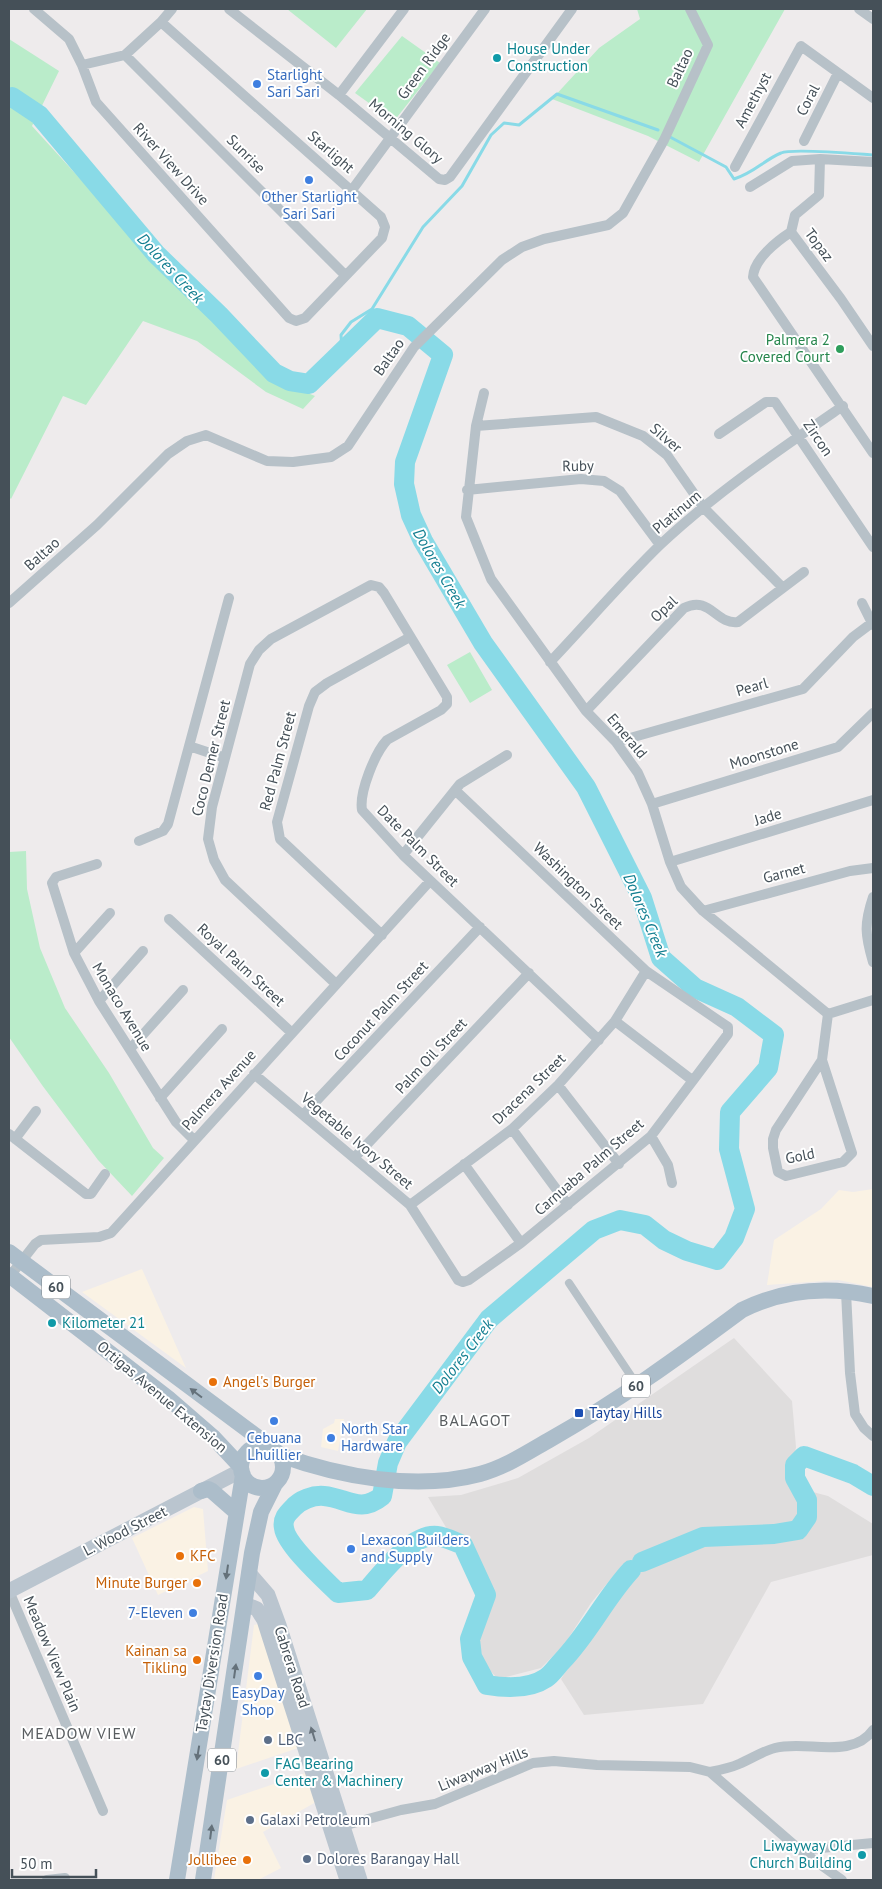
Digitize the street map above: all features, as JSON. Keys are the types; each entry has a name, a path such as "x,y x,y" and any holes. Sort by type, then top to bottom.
{"main road":[{"name":"Ortigas Avenue Extension","path":"15,1257 276,1452"},
{"name":"Ortigas Avenue Extension","path":"10,1276 168,1398 213,1437 242,1470"},
{"name":"60","path":"318,1468 260,1488 247,1481 242,1470 242,1460 251,1449 265,1446 318,1468 374,1477 428,1482 481,1474 510,1463 591,1416 637,1386 742,1310 764,1299 819,1290 873,1296"},
{"name":"60","path":"276,1452 283,1467 277,1481"},
{"name":"L. Wood Street","path":"9,1591 242,1470"},
{"name":"Taytay Diversion Road","path":"178,1880 242,1470"},
{"name":"Taytay Diversion Road","path":"203,1880 249,1573 261,1512 277,1481"},
{"path":"201,1491 212,1490 237,1510 244,1502 250,1500 258,1505 261,1512"},
{"name":"Cabrera Road","path":"249,1573 268,1595 336,1828 348,1880"},
{"name":"Cabrera Road","path":"245,1604 257,1610 264,1620 336,1828 360,1880"}],"street":[{"name":"River View Drive","path":"34,9 69,39 82,65 96,102 289,318 296,321 305,318"},
{"path":"82,65 125,55 161,22 172,9"},
{"name":"Morning Glory","path":"229,9 339,95 440,179 445,180 450,177 572,9"},
{"path":"339,95 404,9"},
{"name":"Green Ridge","path":"352,190 485,9"},
{"name":"Baltao","path":"9,603 96,524 168,454 187,441 206,435 267,460 294,462 331,457 348,446 414,347 427,332 502,260 522,247 544,239 608,226 623,213 664,140 708,46 690,9"},
{"path":"859,9 873,19"},
{"name":"Starlight","path":"161,22 381,217 385,227 382,238 305,318"},
{"name":"Amethyst","path":"734,167 799,48 805,47 838,73"},
{"name":"Sunrise","path":"125,55 345,275"},
{"path":"838,73 873,98"},
{"name":"Coral","path":"804,141 838,73"},
{"path":"750,187 785,164 820,159 873,162"},
{"name":"Topaz","path":"820,159 819,195 795,215 791,232 873,346"},
{"path":"791,232 781,238 757,264 753,276 843,406 873,453"},
{"name":"Emerald","path":"484,393 476,426 467,490 466,517 491,579 586,711 616,742 638,773 652,804 670,862 681,887 704,911 828,1014"},
{"name":"Zircon","path":"719,434 772,400 775,402 873,546"},
{"name":"Platinum","path":"550,662 660,545 704,508 799,436 843,406"},
{"name":"Silver","path":"476,426 596,417 620,425 643,436 667,455 704,508 784,588"},
{"name":"Ruby","path":"467,490 581,479 604,481 620,491 660,545"},
{"name":"Opal","path":"586,711 684,608 692,604 700,604 735,622 741,620 804,572"},
{"name":"Date Palm Street","path":"371,585 379,587 384,593 447,697 446,704 441,710 387,740 381,747 361,802 362,810 403,855 600,1040"},
{"name":"Coco Demer Street","path":"336,984 225,880 214,860 208,839 212,807 250,664 259,650 271,639 371,585"},
{"path":"139,841 166,828 229,598"},
{"path":"862,603 873,623"},
{"name":"Pearl","path":"616,742 803,688 853,637 873,623"},
{"name":"Red Palm Street","path":"382,935 280,839 277,822 309,706 315,692 327,683 410,637"},
{"name":"Moonstone","path":"652,804 838,747 873,713"},
{"path":"189,746 225,758"},
{"path":"403,855 455,790 484,768 507,755"},
{"name":"Washington Street","path":"455,790 646,971 728,1027 728,1034"},
{"name":"Jade","path":"670,862 873,800"},
{"name":"Monaco Avenue","path":"97,864 56,877 52,883 74,952 99,1001 160,1098 176,1122 194,1140"},
{"name":"Garnet","path":"704,911 850,871 873,868"},
{"name":"Palmera Avenue","path":"10,1276 15,1257 41,1240 99,1237 111,1233 430,881"},
{"path":"873,897 866,920 868,944 873,962"},
{"path":"74,952 110,913"},
{"name":"Royal Palm Street","path":"169,919 292,1033"},
{"name":"Coconut Palm Street","path":"303,1115 480,928"},
{"path":"99,1001 143,951"},
{"name":"Dracena Street","path":"410,1205 512,1129 558,1085 615,1021 646,971"},
{"name":"Palm Oil Street","path":"354,1158 529,973"},
{"path":"130,1049 183,990"},
{"path":"828,1014 873,1000"},
{"name":"Gold","path":"822,1060 776,1130 773,1148 778,1172 781,1175 786,1176 843,1162 852,1153 822,1060 828,1014"},
{"path":"615,1021 692,1080"},
{"path":"160,1098 222,1029"},
{"name":"Carnuaba Palm Street","path":"470,1280 521,1243 651,1136 728,1034"},
{"name":"Vegetable Ivory Street","path":"254,1074 410,1205 458,1280 463,1282 470,1280"},
{"path":"558,1085 619,1164"},
{"path":"36,1111 12,1136 86,1194 91,1194 105,1174"},
{"path":"512,1129 568,1205"},
{"path":"651,1136 668,1165 672,1183"},
{"path":"464,1164 521,1243"},
{"path":"569,1283 637,1386"},
{"path":"846,1292 850,1373 855,1414 864,1428 873,1436"},
{"name":"Meadow View Plain","path":"9,1591 103,1811"},
{"name":"Liwayway Hills","path":"710,1772 737,1765 774,1749 798,1745 846,1748 857,1743 873,1730"},
{"name":"Liwayway Hills","path":"336,1828 401,1810 435,1804 533,1763 554,1761 597,1765 690,1767 710,1772 800,1850 842,1880"},
{"path":"800,1850 873,1843"},
{"path":"47,1880 65,1878"}],"shaded area":[{"path":"873,1189 873,1287 838,1280 767,1285 774,1240 821,1209 839,1190 853,1192"},
{"path":"142,1269 186,1368 82,1292"},
{"path":"734,1338 792,1401 796,1447 790,1486 828,1496 873,1524 873,1555 771,1582 703,1704 584,1715 561,1679 619,1588 634,1576 623,1564 591,1603 564,1645 541,1668 498,1679 479,1659 478,1643 494,1593 466,1539 447,1529 428,1497 461,1495 518,1478 589,1438"},
{"name":"North Star Hardware","path":"335,1419 344,1419 338,1451 321,1447 323,1429 334,1423"},
{"path":"194,1507 203,1509 208,1571 158,1595 132,1538"},
{"path":"258,1624 298,1748 236,1769 254,1625"},
{"path":"306,1773 316,1802 263,1832 281,1868 258,1880 214,1880 227,1800"}],"green space":[{"path":"287,9 367,9 336,48"},
{"path":"637,9 785,9 699,162 648,136 552,99 599,48 640,19"},
{"path":"402,36 440,63 394,121 355,93"},
{"path":"9,39 59,71 32,126 193,303 279,381 315,396 303,409 266,392 197,341 143,321 86,405 63,396 11,499 9,497"},
{"path":"470,652 492,690 470,703 447,665"},
{"path":"26,851 27,889 40,948 65,1008 109,1073 153,1148 164,1158 132,1196 98,1160 9,1037 9,852"}],"waterway":[{"path":"342,351 341,335 351,322 372,309 423,227 462,186 491,135 504,123 519,125 557,94 658,130"},
{"name":"Dolores Creek","path":"9,98 12,97 39,115 156,254 219,315 274,373 290,381 309,384 377,318 408,326 443,355 405,462 404,484 411,515 423,541 483,643 586,787 642,898 661,958 695,988 737,1007 774,1035 768,1068 730,1112 729,1149 745,1209 734,1238 717,1260 687,1251 664,1240 645,1225 620,1220 594,1230 489,1319 397,1442 388,1463 382,1496 367,1504 353,1504 332,1497 311,1497 296,1505 284,1519 284,1528 291,1544 338,1593 367,1590 408,1547 427,1537 447,1538 463,1545 486,1595 470,1639 472,1657 487,1685 525,1686 540,1682 548,1676 581,1639 613,1592 631,1570"},
{"path":"670,137 726,167 734,179 781,153 811,151 873,155"},
{"name":"Dolores Creek","path":"642,1562 703,1537 774,1534 798,1530 807,1517 807,1500 795,1478 795,1465 804,1456 853,1474 873,1486"}],"place":[{"name":"House Under Construction","path":"497,58"},
{"name":"Starlight Sari Sari","path":"257,84"},
{"name":"Other Starlight Sari Sari","path":"309,180"},
{"name":"Palmera 2 Covered Court","path":"840,349"},
{"name":"Kilometer 21","path":"52,1323"},
{"name":"Angel's Burger","path":"213,1382"},
{"name":"Taytay Hills","path":"579,1413"},
{"name":"Cebuana Lhuillier","path":"274,1421"},
{"name":"North Star Hardware","path":"331,1438"},
{"name":"Lexacon Builders and Supply","path":"351,1549"},
{"name":"KFC","path":"180,1556"},
{"name":"Minute Burger","path":"197,1583"},
{"name":"7-Eleven","path":"193,1613"},
{"name":"Kainan sa Tikling","path":"197,1660"},
{"name":"EasyDay Shop","path":"258,1676"},
{"name":"LBC","path":"268,1740"},
{"name":"FAG Bearing Center & Machinery","path":"265,1773"},
{"name":"Galaxi Petroleum","path":"250,1820"},
{"name":"Liwayway Old Church Building","path":"862,1855"},
{"name":"Dolores Barangay Hall","path":"307,1859"},
{"name":"Jollibee","path":"247,1860"}],"district":[{"name":"BALAGOT","path":"475,1420"},
{"name":"MEADOW VIEW","path":"79,1733"}]}
